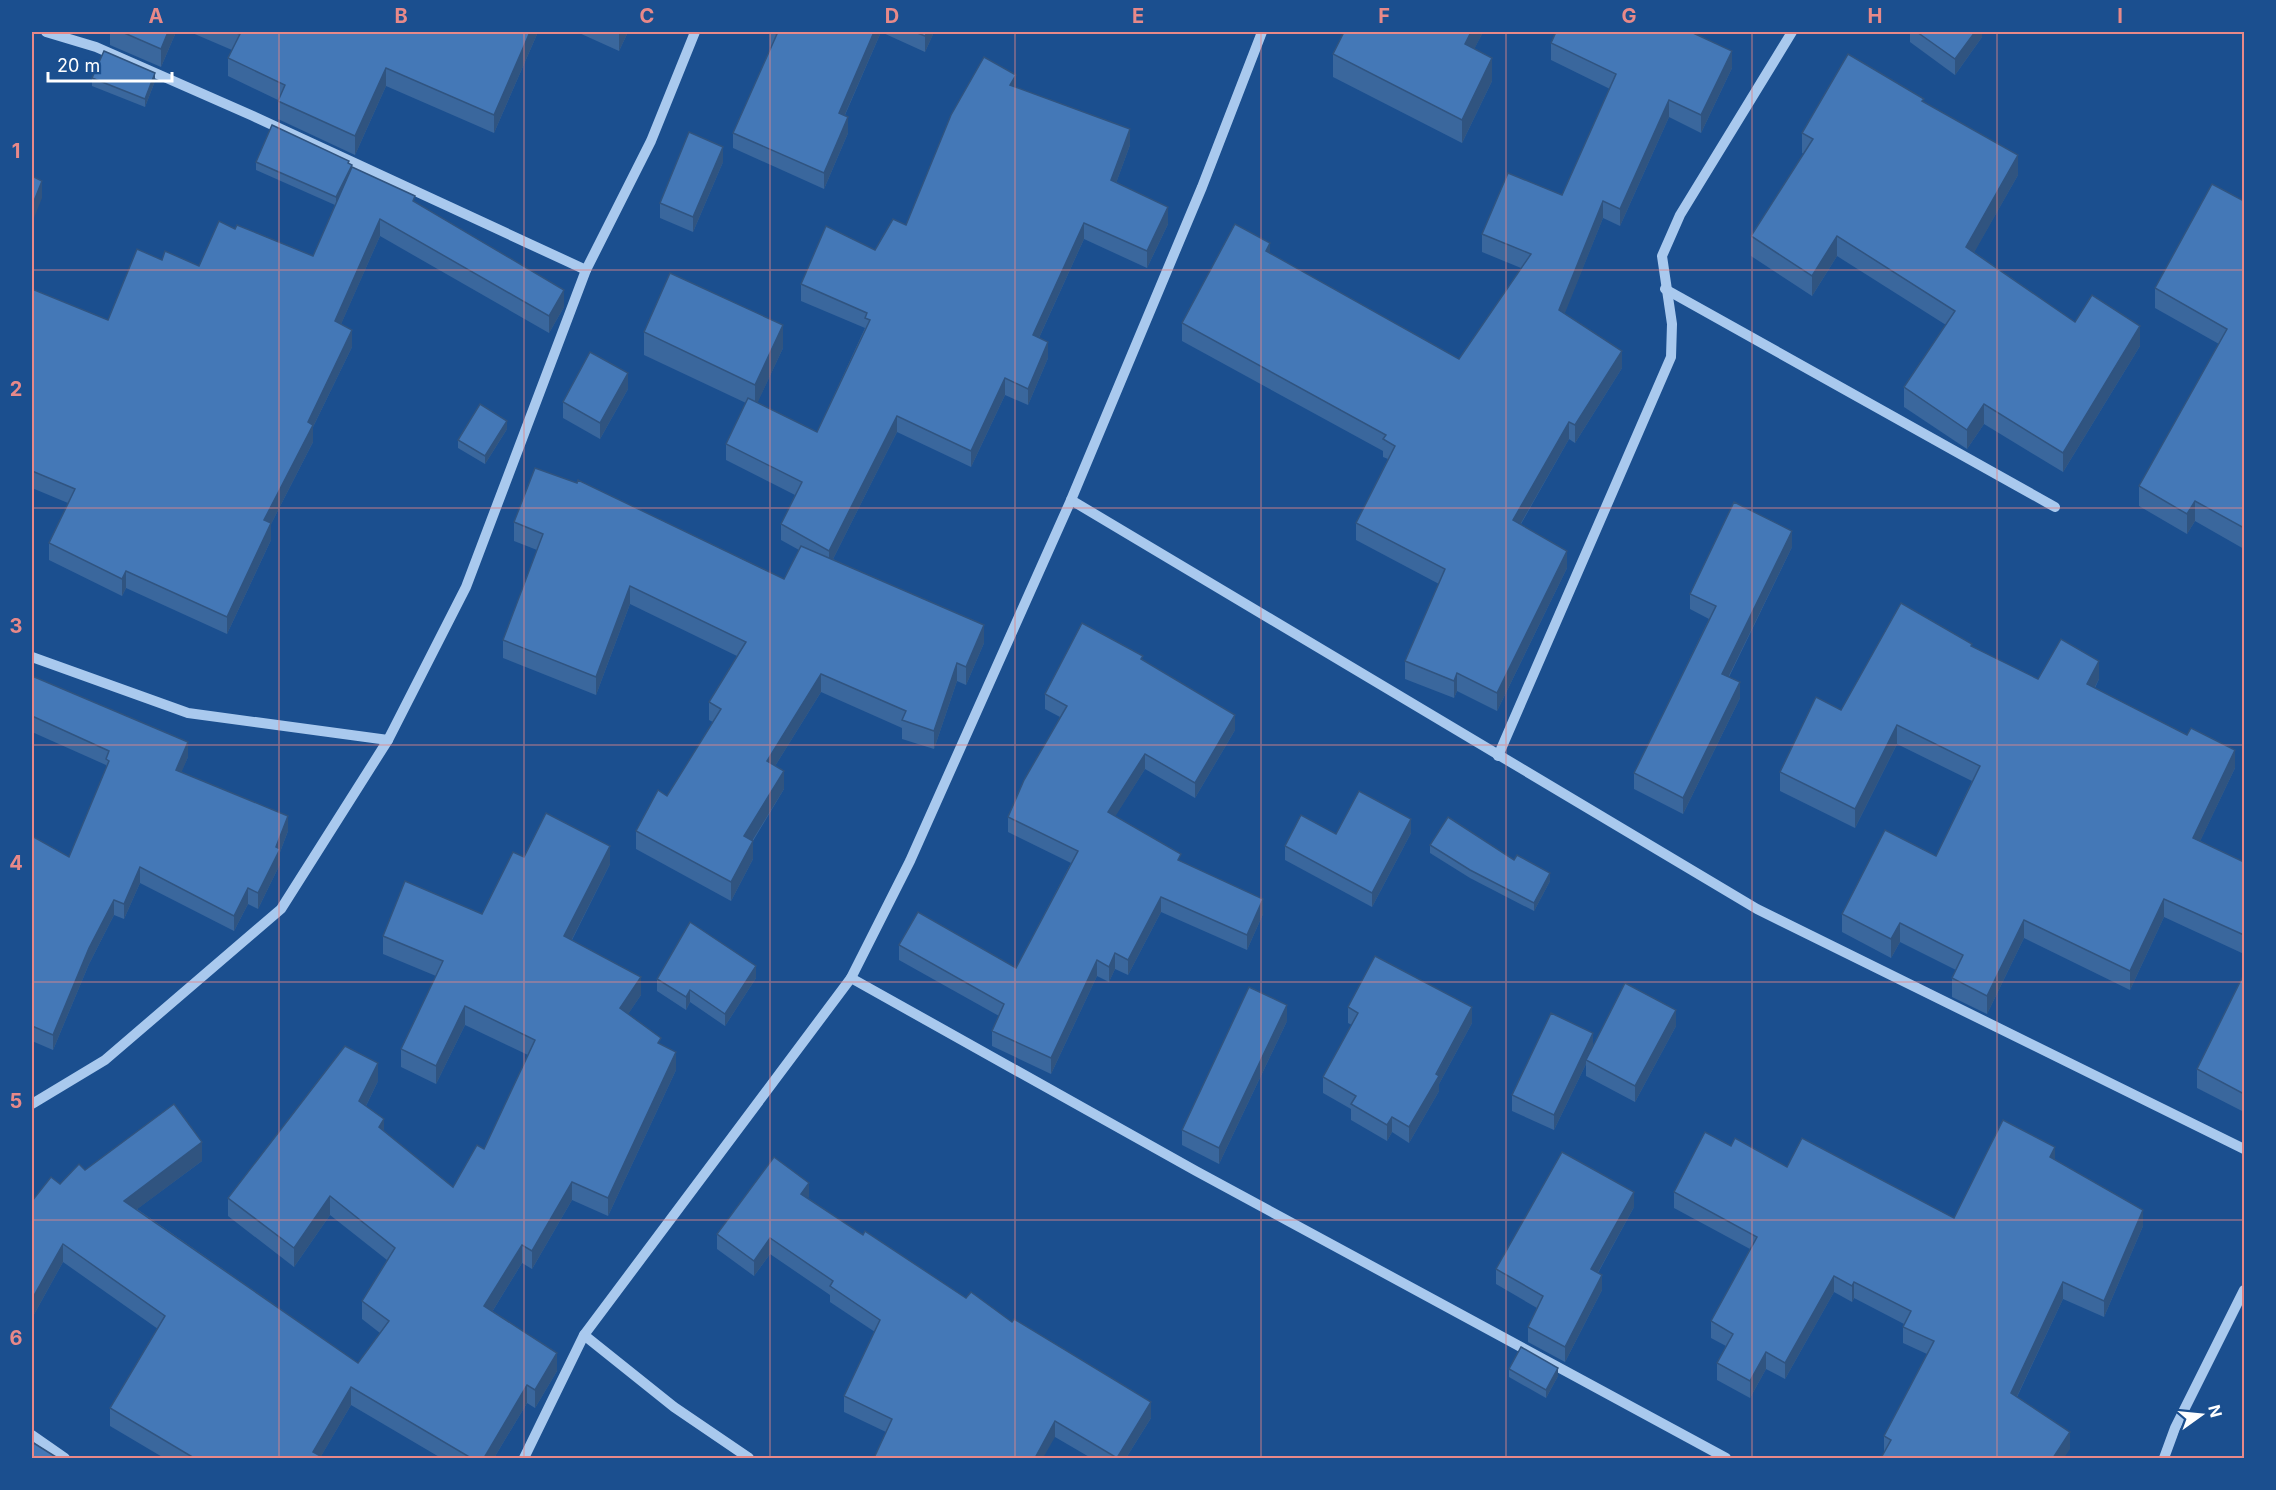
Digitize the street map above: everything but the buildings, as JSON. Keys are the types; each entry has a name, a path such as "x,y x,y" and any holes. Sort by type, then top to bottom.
{"street":[{"path":"46,32 96,47 253,116 586,270"},
{"path":"32,1104 105,1060 281,909 388,740 466,587 586,270 651,141 695,32"},
{"path":"524,1458 584,1335 851,978 910,861 1071,500 1202,187 1262,32"},
{"path":"1498,756 1671,357 1672,324 1665,289 1662,256 1680,215 1792,32"},
{"path":"1665,289 2055,507"},
{"path":"1071,500 1306,638 1498,756 1757,909 2244,1149"},
{"path":"32,657 188,713 388,740"},
{"path":"851,978 1196,1171 1726,1458"},
{"path":"2164,1458 2175,1428 2244,1290"},
{"path":"584,1335 674,1407 749,1458"},
{"path":"32,1435 65,1458"}]}
